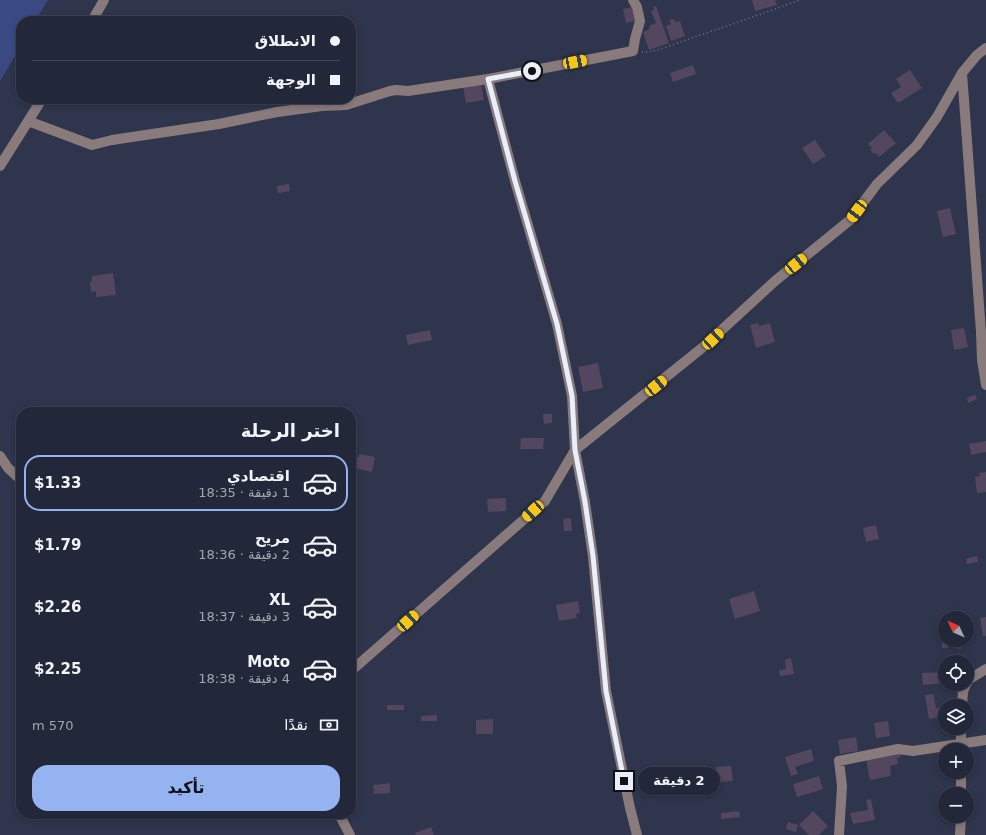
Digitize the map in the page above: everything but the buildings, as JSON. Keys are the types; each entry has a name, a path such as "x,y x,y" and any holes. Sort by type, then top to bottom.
{"street":[{"path":"95,16 104,0"},
{"path":"356,102 390,91 408,91 488,79 633,51 640,21 637,7 633,0"},
{"path":"356,667 545,501 575,450 702,348 775,281 850,220 878,184 917,145 937,117 962,73 977,55 986,48"},
{"path":"962,73 984,331 982,360 986,385"},
{"path":"488,79 515,181 557,324 572,396 575,450 593,556 606,691 637,835"},
{"path":"0,166 39,104"},
{"path":"28,121 92,145 112,140 219,124 277,112 349,104"},
{"path":"0,456 8,468 16,475"},
{"path":"974,676 986,669"},
{"path":"974,743 986,740"},
{"path":"839,835 842,786 839,761 898,749 913,751 938,749"},
{"path":"342,819 350,835"},
{"path":"960,835 961,823"}],"path":[{"path":"633,51 648,53 800,0"}],"shaded area":[{"path":"0,0 48,0 38,16 16,16 16,54 0,81"}],"route":[{"path":"532,71 488,79 515,181 557,324 572,396 575,450 593,556 606,691 624,781"}]}
